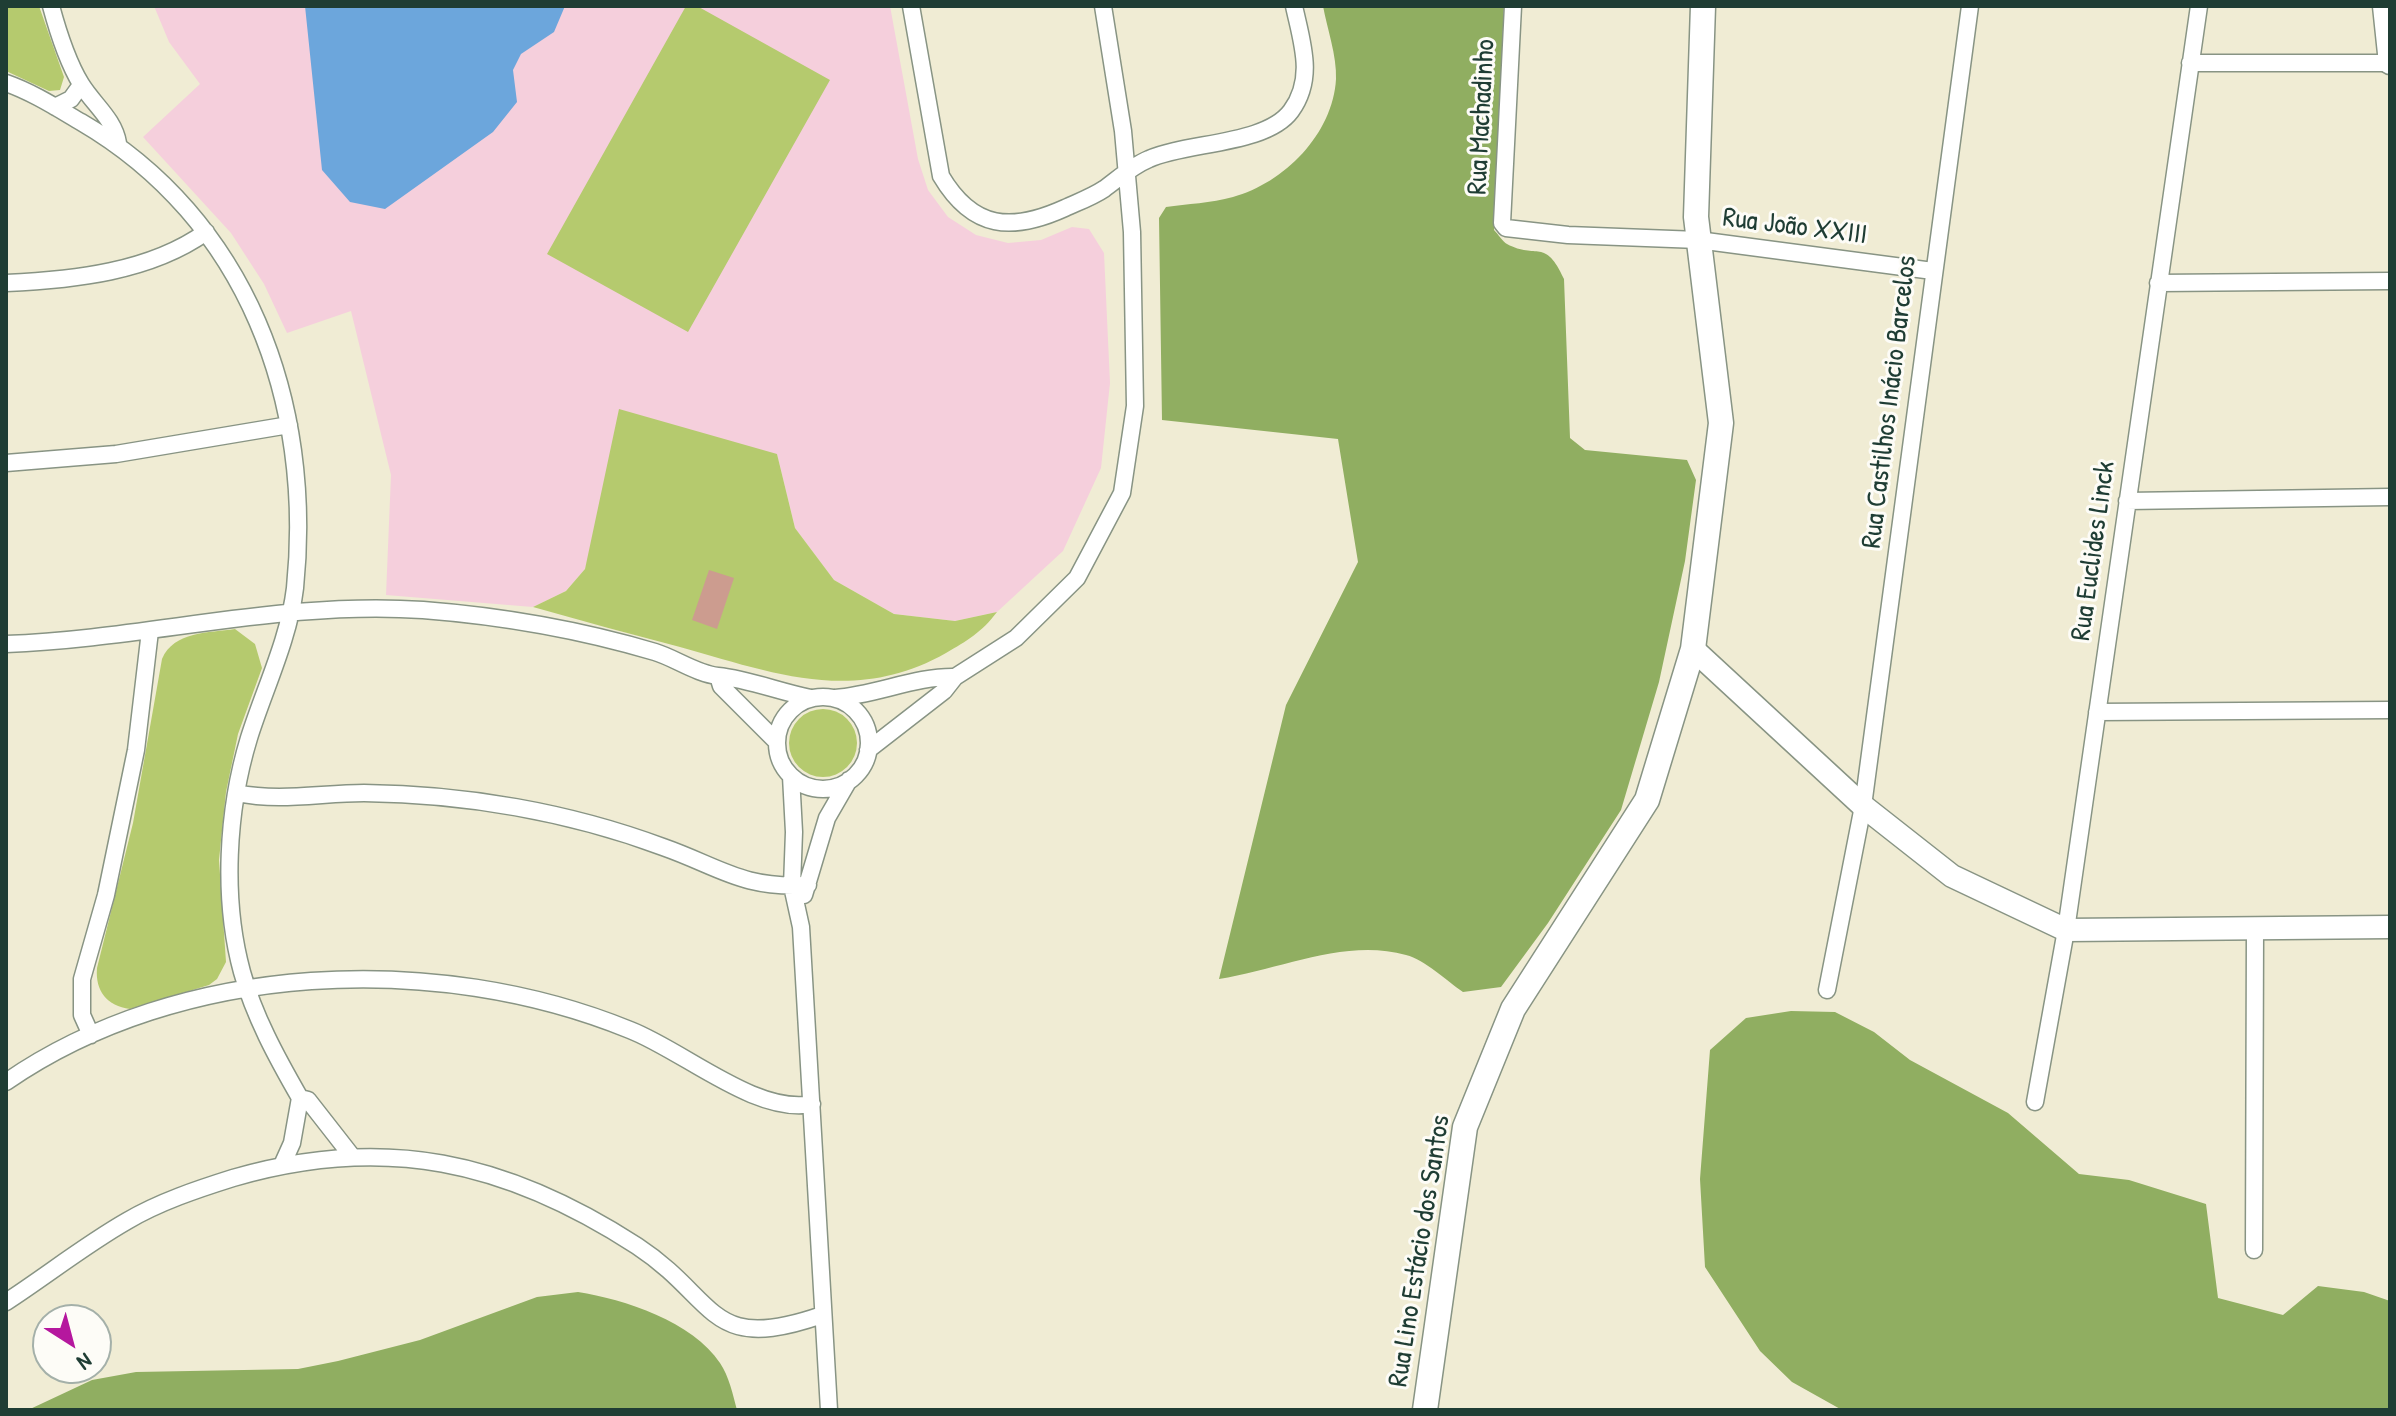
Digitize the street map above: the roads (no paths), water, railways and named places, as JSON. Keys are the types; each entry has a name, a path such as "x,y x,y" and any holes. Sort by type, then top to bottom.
{"main road":[{"name":"Rua Lino Estácio dos Santos","path":"1425,1410 1465,1127 1513,1009 1647,800 1693,649 1721,423 1696,217 1703,6"}],"street":[{"path":"51,6 67,56 81,85 115,129 118,143"},
{"path":"911,6 941,176 953,197 971,212 1005,223 1040,219 1102,190 1151,158 1271,128 1289,114 1302,94 1307,72 1294,6"},
{"path":"868,750 944,691 955,677 1016,638 1077,578 1122,493 1135,406 1127,171 1103,6"},
{"name":"Rua Machadinho","path":"1513,6 1503,225 1568,235 1698,240"},
{"name":"Rua Castilhos Inácio Barcelos","path":"1827,990 1863,806 1970,6"},
{"name":"Rua Euclides Linck","path":"2035,1102 2066,930 2199,6"},
{"path":"2190,63 2389,63 2384,6"},
{"path":"6,83 118,143 165,185 206,232 242,286 272,352 289,425 299,511 290,611 248,742 237,793 231,859 232,921 248,990 279,1062 300,1098 292,1143 283,1163"},
{"path":"55,107 71,99 81,85"},
{"path":"6,283 42,281 141,265 188,245 206,232"},
{"name":"Rua João XXIII","path":"1698,240 1933,271"},
{"path":"2158,283 2390,281"},
{"path":"6,463 116,454 289,425"},
{"path":"2127,501 2390,497"},
{"path":"6,644 150,631 290,611 421,610 527,623 657,652 718,676 725,675 762,688 811,698 868,696 937,677 955,677"},
{"path":"91,1035 82,1015 82,979 106,895 136,750 150,631"},
{"path":"1693,649 1863,806 1952,876 2066,930 2390,927"},
{"path":"718,676 721,686 777,742"},
{"path":"811,698 790,710 783,719 777,742 778,755 791,776 801,783 826,788 850,780"},
{"path":"800,886 827,818 859,771 868,750 869,739 861,718 835,698"},
{"path":"2097,712 2390,710"},
{"path":"791,776 800,886 829,1410"},
{"path":"237,793 256,797 365,793 511,806 663,847 743,881 800,886"},
{"path":"2254,1250 2255,929"},
{"path":"6,1082 91,1035 168,1008 248,990 313,981 406,978 500,990 573,1009 633,1031 762,1101 792,1108 812,1104"},
{"path":"300,1098 308,1100 351,1155"},
{"path":"6,1302 127,1220 199,1188 283,1163 351,1155 435,1161 508,1180 638,1247 730,1325 752,1331 774,1330 822,1315"}],"water":[{"path":"305,6 565,6 554,32 521,54 513,70 517,102 493,132 385,209 350,202 322,170"}]}
